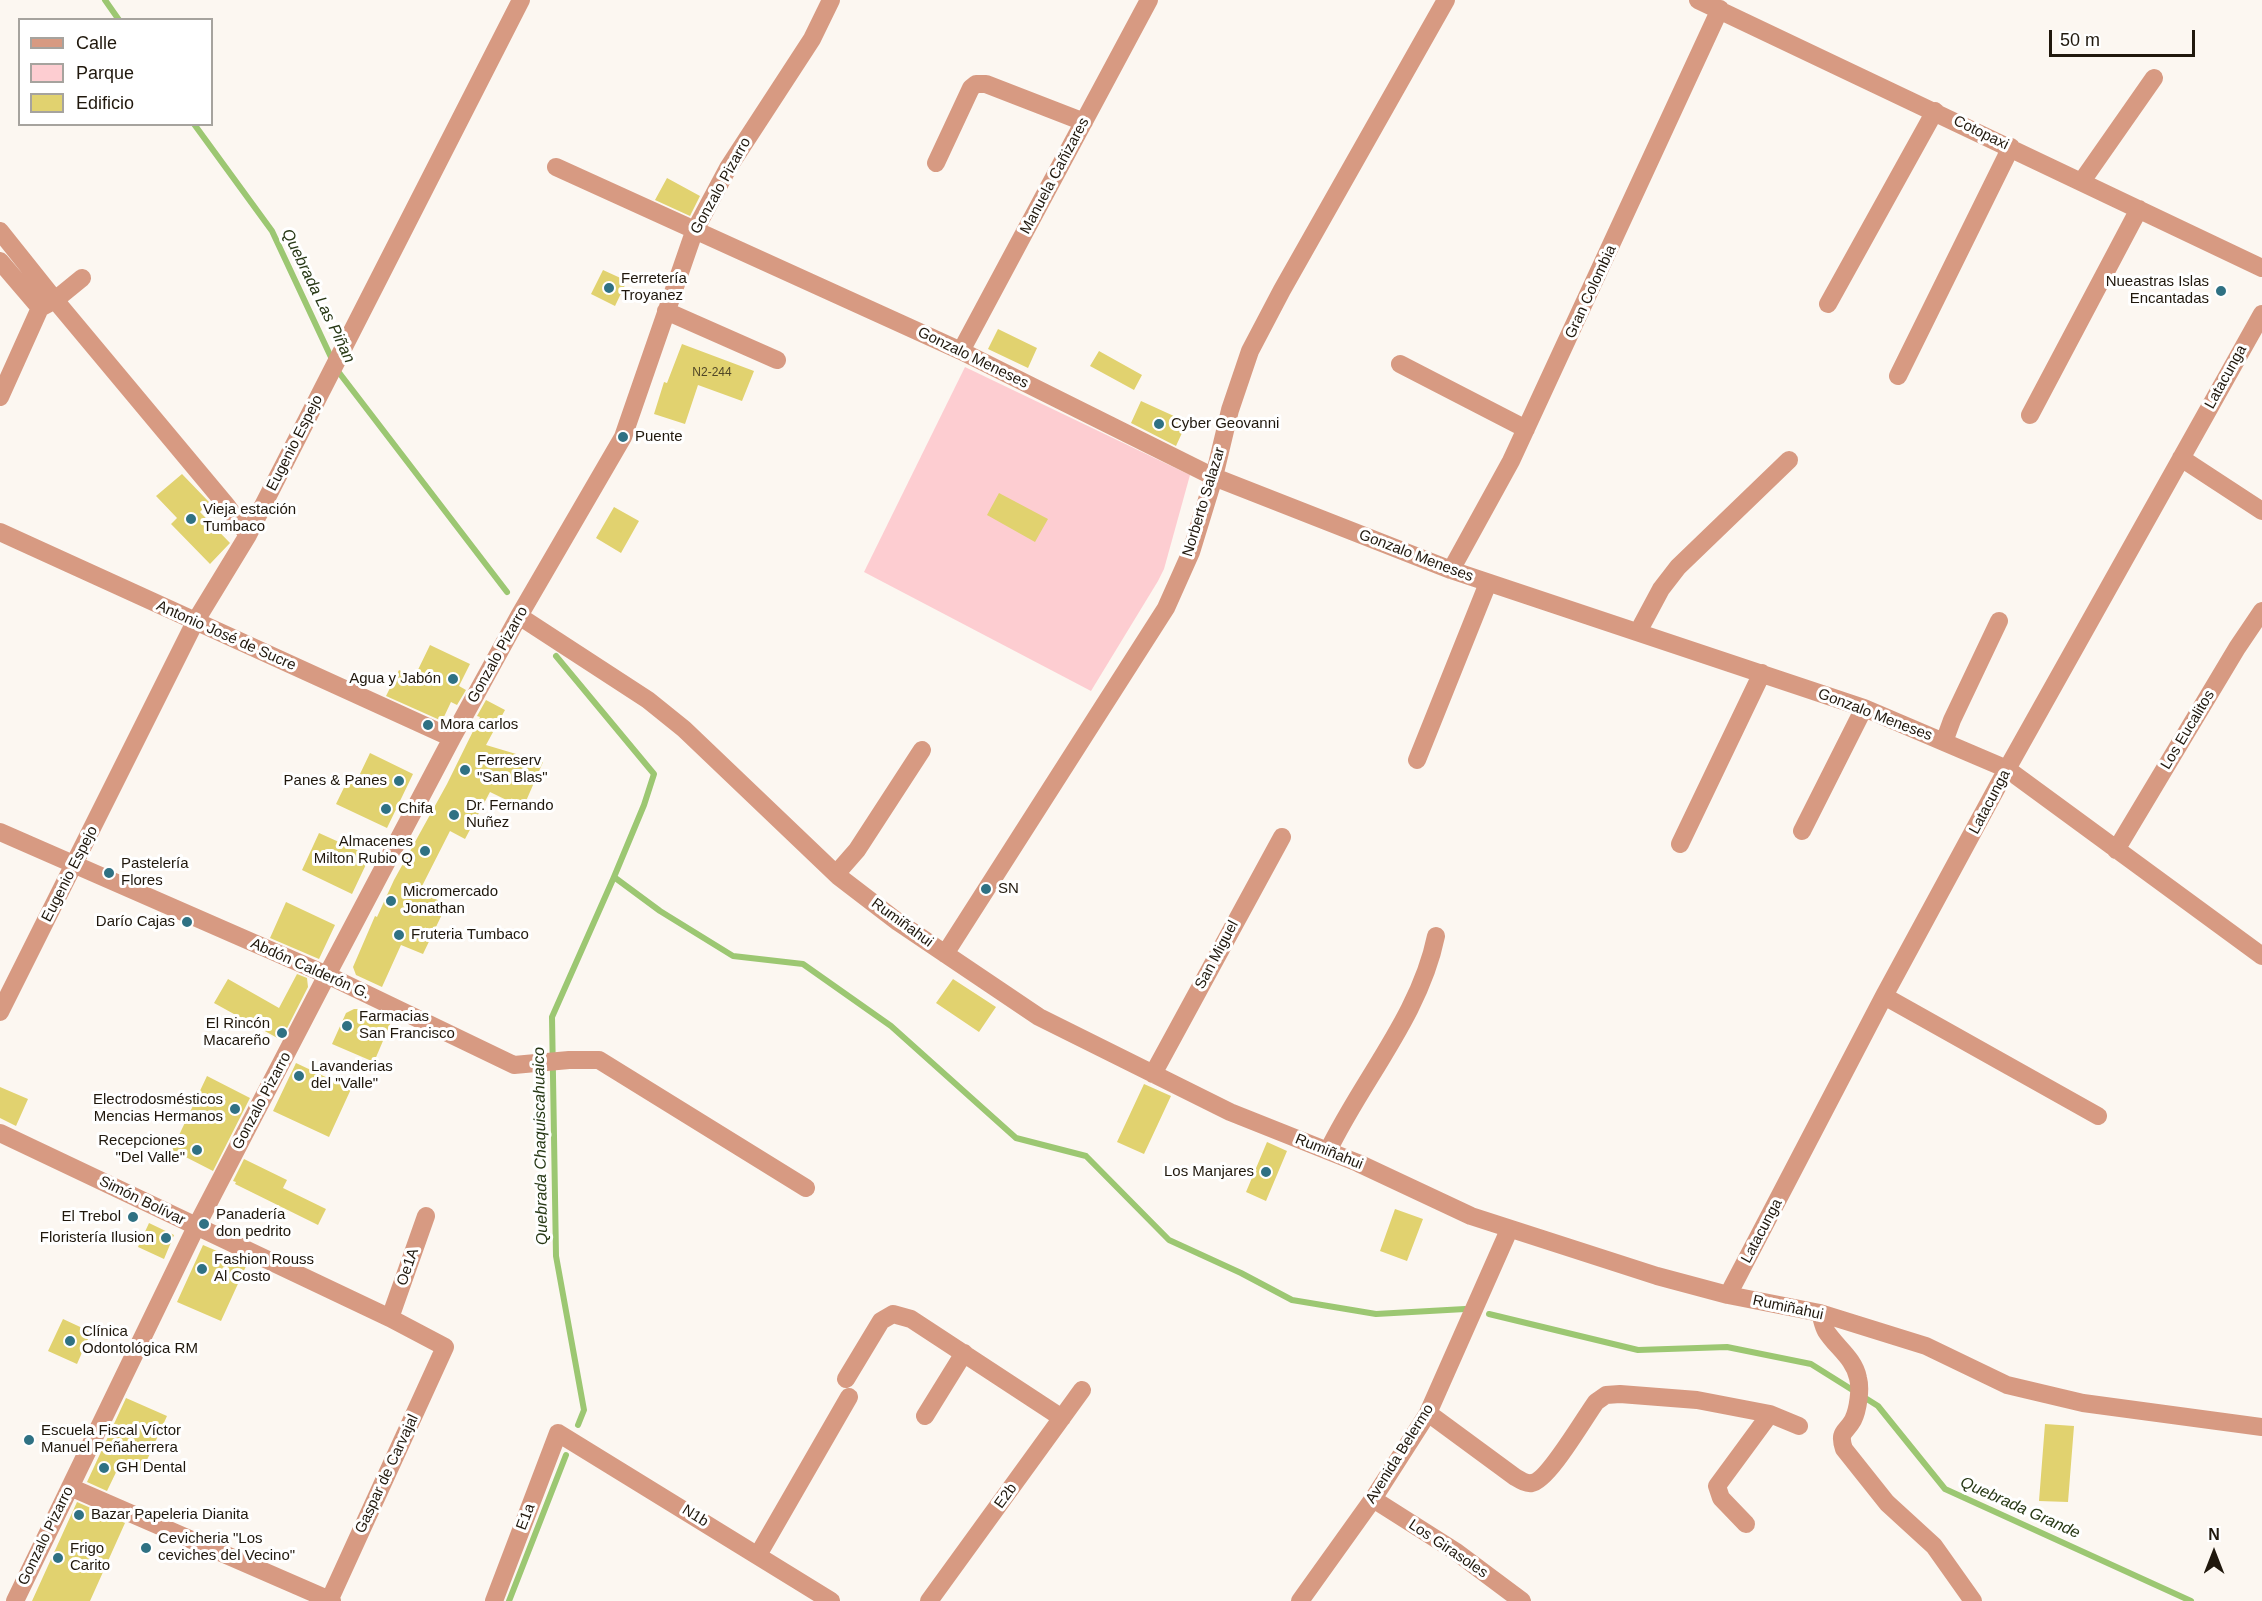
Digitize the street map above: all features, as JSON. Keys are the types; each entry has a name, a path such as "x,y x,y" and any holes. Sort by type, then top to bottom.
{"street":[{"name":"Eugenio Espejo","path":"0,1012 195,622 248,536 521,0"},
{"name":"Gonzalo Pizarro","path":"15,1601 196,1227 327,975 519,616 623,437 694,232 728,168 812,39 831,0"},
{"name":"Manuela Cañizares","path":"961,351 1149,0"},
{"name":"Norberto Salazar","path":"945,954 1166,608 1191,552 1214,477 1230,410 1250,351 1282,290 1446,0"},
{"name":"Cotopaxi","path":"1698,0 2262,268"},
{"name":"Gran Colombia","path":"1451,570 1526,429 1720,9"},
{"path":"2082,181 2154,78"},
{"path":"936,163 970,88 976,84 986,84 1084,122"},
{"path":"1828,304 1935,111"},
{"path":"1898,376 2011,147"},
{"name":"Gonzalo Meneses","path":"556,167 694,232 961,351 1214,477 1451,570 1864,708 2007,769 2262,956"},
{"path":"2030,415 2139,209"},
{"path":"0,231 47,304"},
{"path":"0,261 47,304 227,506 248,536"},
{"path":"0,396 47,304 82,278"},
{"path":"666,311 777,360"},
{"name":"Latacunga","path":"1728,1295 1884,996 2007,769 2262,314"},
{"path":"1400,364 1526,429"},
{"path":"2181,458 2262,511"},
{"path":"1638,632 1661,589 1678,567 1789,460"},
{"name":"Antonio José de Sucre","path":"0,532 452,738"},
{"path":"1417,760 1488,583"},
{"name":"Los Eucalitos","path":"2116,850 2237,648 2262,611"},
{"name":"Rumiñahui","path":"519,616 648,700 684,729 836,874 898,922 1040,1017 1230,1112 1328,1151 1471,1216 1509,1230 1657,1276 1728,1295 1820,1313 1926,1346 2007,1385 2083,1403 2262,1427"},
{"path":"1944,742 1952,720 1999,621"},
{"path":"1680,844 1762,673"},
{"path":"1802,831 1864,708"},
{"path":"836,874 857,850 922,750"},
{"name":"Abdón Calderón G.","path":"0,832 327,975 514,1065 599,1060 806,1188"},
{"name":"San Miguel","path":"1153,1074 1282,837"},
{"path":"1328,1151 1342,1120 1418,992 1430,961 1436,936"},
{"path":"1884,996 2098,1116"},
{"name":"Simón Bolívar","path":"0,1133 390,1318 445,1347"},
{"name":"Oe1A","path":"390,1318 426,1216"},
{"name":"Avenida Belermo","path":"1300,1601 1373,1499 1428,1413 1509,1230"},
{"path":"1820,1313 1827,1333 1853,1364 1859,1386 1852,1421 1842,1431 1841,1442 1844,1449 1887,1503 1934,1546 1973,1601"},
{"path":"846,1379 881,1321 893,1314 911,1319 1062,1418"},
{"name":"Gaspar de Carvajal","path":"330,1600 445,1347"},
{"path":"925,1416 964,1353"},
{"name":"E2b","path":"929,1601 1082,1390"},
{"path":"1428,1413 1515,1477 1532,1483 1547,1475 1596,1402 1606,1395 1697,1400 1770,1414 1799,1426"},
{"path":"758,1556 849,1397"},
{"path":"1746,1524 1721,1498 1717,1486 1770,1414"},
{"name":"N1b","path":"558,1433 831,1601"},
{"name":"E1a","path":"494,1601 558,1433"},
{"path":"70,1487 330,1600"},
{"name":"Los Girasoles","path":"1373,1499 1455,1551 1522,1601"}],"green space":[{"path":"965,367 1190,475 1164,569 1091,691 864,572"}],"building":[{"path":"667,178 700,196 690,216 655,200"},
{"name":"Ferretería Troyanez","path":"603,270 627,281 615,306 591,294"},
{"path":"998,329 1037,348 1028,368 988,349"},
{"path":"682,344 754,371 742,401 698,385 685,424 654,414 664,382 667,383"},
{"path":"1099,351 1142,375 1134,390 1090,366"},
{"name":"Cyber Geovanni","path":"1141,401 1187,422 1176,446 1131,423"},
{"name":"Vieja estación Tumbaco","path":"182,474 209,502 200,512 230,543 210,564 171,524 177,518 156,496"},
{"path":"999,493 1048,519 1035,542 987,515"},
{"path":"614,507 639,521 621,553 596,538"},
{"path":"430,645 470,664 459,686 466,690 457,705 451,702 442,721 386,696 399,670 414,678"},
{"path":"486,700 505,710 486,745 543,762 523,808 490,792 465,839 450,831 419,892 447,904 423,954 401,945 382,987 356,975 353,967 375,916 377,917 394,880 447,784"},
{"path":"370,753 413,774 387,828 336,804 351,773 359,776"},
{"path":"319,833 370,856 352,894 302,870"},
{"path":"286,902 335,925 319,959 270,938"},
{"path":"297,974 307,978 308,987 281,1040 214,1003 228,979 279,1008"},
{"path":"953,979 996,1007 979,1032 936,1003"},
{"path":"354,1009 361,1009 391,1022 374,1062 332,1044 346,1013"},
{"path":"296,1063 351,1089 329,1137 273,1111"},
{"path":"207,1076 250,1098 213,1171 172,1150"},
{"path":"1144,1084 1171,1096 1144,1154 1117,1142"},
{"path":"0,1087 28,1099 16,1126 0,1118"},
{"name":"Los Manjares","path":"1267,1142 1287,1151 1266,1201 1246,1192"},
{"path":"244,1159 287,1180 283,1188 326,1209 318,1225 235,1184 236,1182 233,1181"},
{"path":"1395,1209 1423,1219 1407,1261 1380,1251"},
{"path":"149,1223 174,1235 164,1259 138,1247"},
{"path":"203,1245 247,1264 221,1321 177,1302"},
{"name":"Clínica Odontológica RM","path":"63,1319 91,1332 77,1364 48,1351"},
{"path":"126,1398 167,1416 142,1471 121,1462 107,1491 87,1482"},
{"path":"2045,1424 2074,1426 2068,1502 2039,1501"},
{"path":"77,1502 125,1523 90,1601 32,1601"}],"waterway":[{"name":"Quebrada Las Piñan","path":"105,0 118,18"},
{"name":"Quebrada Las Piñan","path":"195,126 272,231 337,370 507,592"},
{"path":"556,656 654,774 644,805 614,877 660,911 733,956 803,964 891,1026 1016,1138 1086,1156 1169,1240 1241,1273 1292,1300 1376,1314 1465,1309"},
{"name":"Quebrada Chaquiscahuaico","path":"578,1425 584,1410 556,1256 552,1017 614,877"},
{"name":"Quebrada Grande","path":"1489,1314 1638,1350 1727,1347 1811,1364 1878,1406 1945,1489 2191,1601"},
{"name":"Quebrada Chaquiscahuaico","path":"509,1601 566,1455"}],"place":[{"name":"Ferretería Troyanez","path":"609,288"},
{"name":"Nueastras Islas Encantadas","path":"2221,291"},
{"name":"Cyber Geovanni","path":"1159,424"},
{"name":"Puente","path":"623,437"},
{"name":"Vieja estación Tumbaco","path":"191,519"},
{"name":"Agua y Jabón","path":"453,679"},
{"name":"Mora carlos","path":"428,725"},
{"name":"Ferreserv \"San Blas\"","path":"465,770"},
{"name":"Panes & Panes","path":"399,781"},
{"name":"Chifa","path":"386,809"},
{"name":"Dr. Fernando Nuñez","path":"454,815"},
{"name":"Almacenes Milton Rubio Q","path":"425,851"},
{"name":"Pastelería Flores","path":"109,873"},
{"name":"SN","path":"986,889"},
{"name":"Micromercado Jonathan","path":"391,901"},
{"name":"Darío Cajas","path":"187,922"},
{"name":"Fruteria Tumbaco","path":"399,935"},
{"name":"Farmacias San Francisco","path":"347,1026"},
{"name":"El Rincón Macareño","path":"282,1033"},
{"name":"Lavanderias del \"Valle\"","path":"299,1076"},
{"name":"Electrodosmésticos Mencias Hermanos","path":"235,1109"},
{"name":"Recepciones \"Del Valle\"","path":"197,1150"},
{"name":"Los Manjares","path":"1266,1172"},
{"name":"El Trebol","path":"133,1217"},
{"name":"Panadería don pedrito","path":"204,1224"},
{"name":"Floristería Ilusion","path":"166,1238"},
{"name":"Fashion Rouss Al Costo","path":"202,1269"},
{"name":"Clínica Odontológica RM","path":"70,1341"},
{"name":"Escuela Fiscal Víctor Manuel Peñaherrera","path":"29,1440"},
{"name":"GH Dental","path":"104,1468"},
{"name":"Bazar Papeleria Dianita","path":"79,1515"},
{"name":"Cevicheria \"Los ceviches del Vecino\"","path":"146,1548"},
{"name":"Frigo Carito","path":"58,1558"}]}
